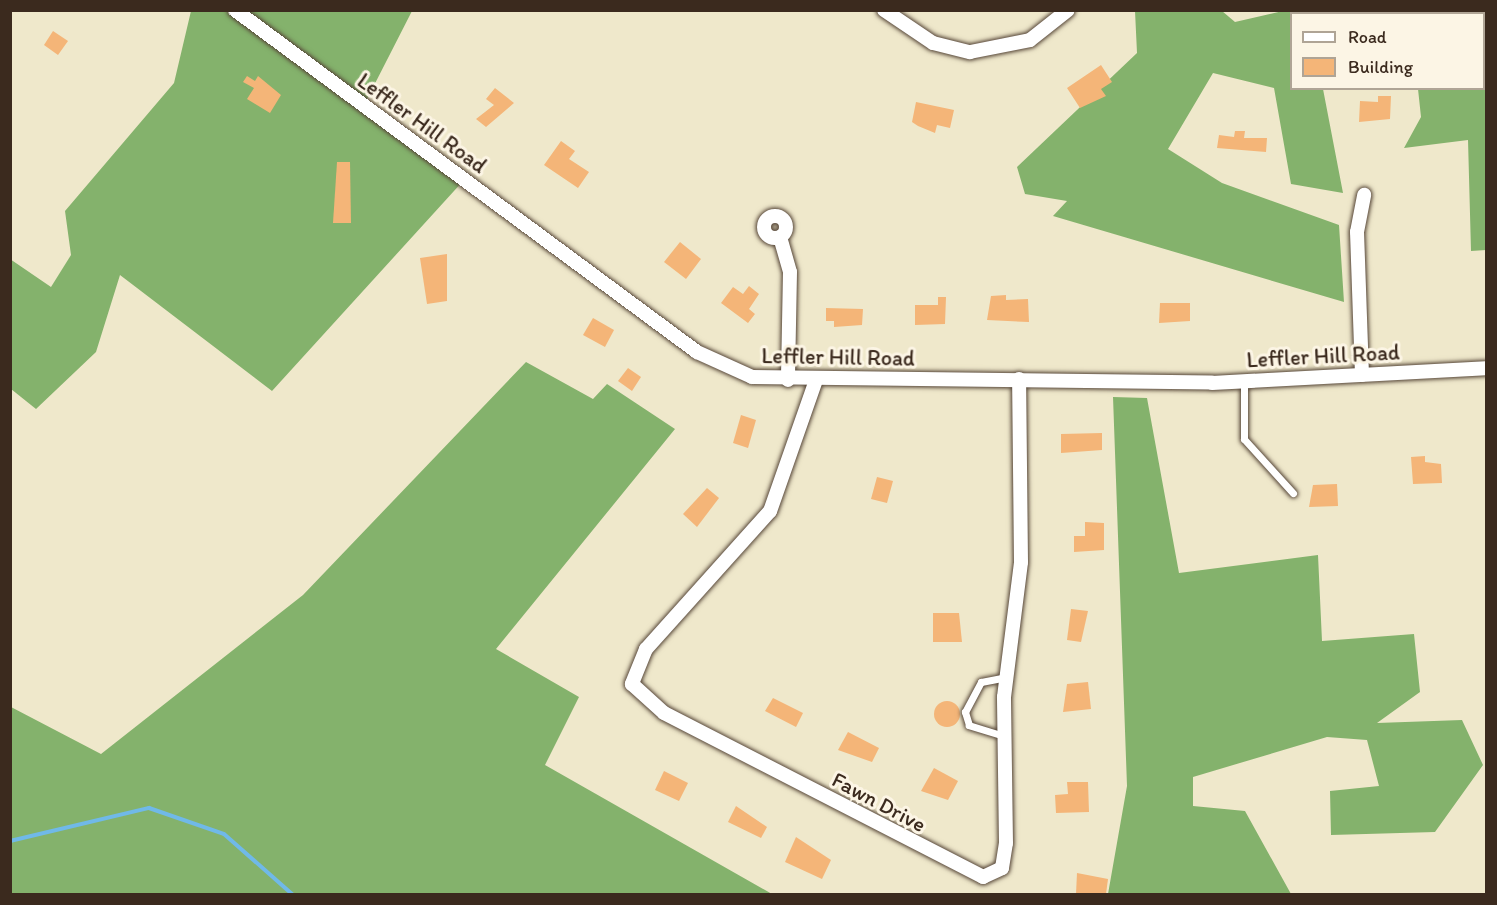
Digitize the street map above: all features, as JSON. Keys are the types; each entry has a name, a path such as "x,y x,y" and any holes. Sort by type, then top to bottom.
{"street":[{"name":"Leffler Hill Road","path":"236,10 697,352 733,371 788,380 1019,379 1244,382 1486,368"},
{"path":"884,10 933,43 970,52 1030,40 1068,10"},
{"path":"1362,375 1357,232 1364,195"},
{"path":"780,237 790,272 788,380"},
{"name":"Fawn Drive","path":"816,380 770,511 645,649 632,684 664,713 983,877 994,875 1005,857 1006,677 1021,562 1019,379"}],"lane":[{"path":"1244,382 1244,439 1293,493"},
{"path":"1004,736 969,725 965,712 981,682 1006,677"}],"green space":[{"path":"1287,10 1486,11 1486,250 1471,251 1468,140 1404,148 1421,117 1418,90 1485,90 1485,12 1290,12 1290,90 1323,90 1343,193 1291,184 1274,88 1213,73 1168,149 1222,183 1339,225 1344,302 1053,216 1067,201 1025,194 1017,167 1137,53 1135,11 1222,11 1235,22"},
{"path":"191,11 412,11 364,105 464,180 272,391 120,275 96,352 36,409 11,389 10,259 51,287 71,255 65,211 174,83"},
{"path":"526,362 593,399 607,384 675,429 496,649 579,697 545,765 772,894 11,894 11,707 101,754 303,595"},
{"path":"1113,397 1147,398 1179,573 1318,555 1322,641 1414,634 1420,692 1377,723 1462,720 1483,765 1435,832 1331,835 1330,791 1379,786 1367,740 1327,737 1193,777 1193,806 1245,811 1291,894 1108,894 1127,786"}],"building":[{"path":"53,31 68,41 58,55 44,45"},
{"path":"1101,65 1112,82 1101,89 1106,96 1080,108 1067,88"},
{"path":"247,76 255,81 258,76 281,95 270,113 247,99 254,88 243,82"},
{"path":"495,88 514,103 486,127 476,119 494,105 486,99"},
{"path":"1378,96 1391,96 1390,119 1359,122 1360,101 1378,102"},
{"path":"916,102 954,110 950,128 937,125 935,133 912,122"},
{"path":"1235,131 1245,131 1244,138 1267,138 1266,152 1217,148 1219,135 1234,137"},
{"path":"561,141 575,151 569,159 589,172 578,188 544,165"},
{"path":"337,162 350,162 351,223 333,223"},
{"path":"680,242 701,259 686,279 664,262"},
{"path":"447,254 447,301 427,304 420,258"},
{"path":"749,286 759,294 749,309 755,314 748,323 721,303 733,287 743,294"},
{"path":"1006,295 1006,300 1028,299 1029,322 987,320 991,296"},
{"path":"938,297 946,297 945,324 915,325 915,305 938,305"},
{"path":"1160,303 1190,303 1190,321 1159,323"},
{"path":"826,308 863,309 862,325 834,327 834,321 826,321"},
{"path":"593,318 614,330 605,347 583,335"},
{"path":"628,368 641,377 632,391 618,381"},
{"path":"741,415 756,420 748,448 733,443"},
{"path":"1102,433 1102,450 1061,453 1061,434"},
{"path":"1425,456 1425,462 1441,464 1442,483 1413,484 1411,457"},
{"path":"877,477 893,481 887,503 871,499"},
{"path":"1337,484 1338,506 1309,507 1313,485"},
{"path":"707,488 719,498 697,527 683,514"},
{"path":"1085,522 1104,523 1104,550 1074,552 1074,536 1085,536"},
{"path":"1071,609 1088,611 1081,642 1067,640"},
{"path":"933,613 959,613 962,642 933,642"},
{"path":"1088,682 1091,709 1063,712 1067,684"},
{"path":"773,698 803,713 796,727 765,711"},
{"path":"947,701 956,705 960,714 956,723 947,727 938,723 934,714 938,705"},
{"path":"848,732 879,748 872,762 838,750"},
{"path":"934,768 958,781 948,800 921,791"},
{"path":"664,771 688,783 679,801 655,790"},
{"path":"1067,782 1088,782 1089,812 1056,813 1055,795 1068,794"},
{"path":"736,806 767,827 761,838 728,822"},
{"path":"796,837 831,860 822,879 785,862"},
{"path":"1077,873 1108,879 1106,894 1076,894"}],"waterway":[{"path":"10,841 149,808 224,834 292,894"}]}
